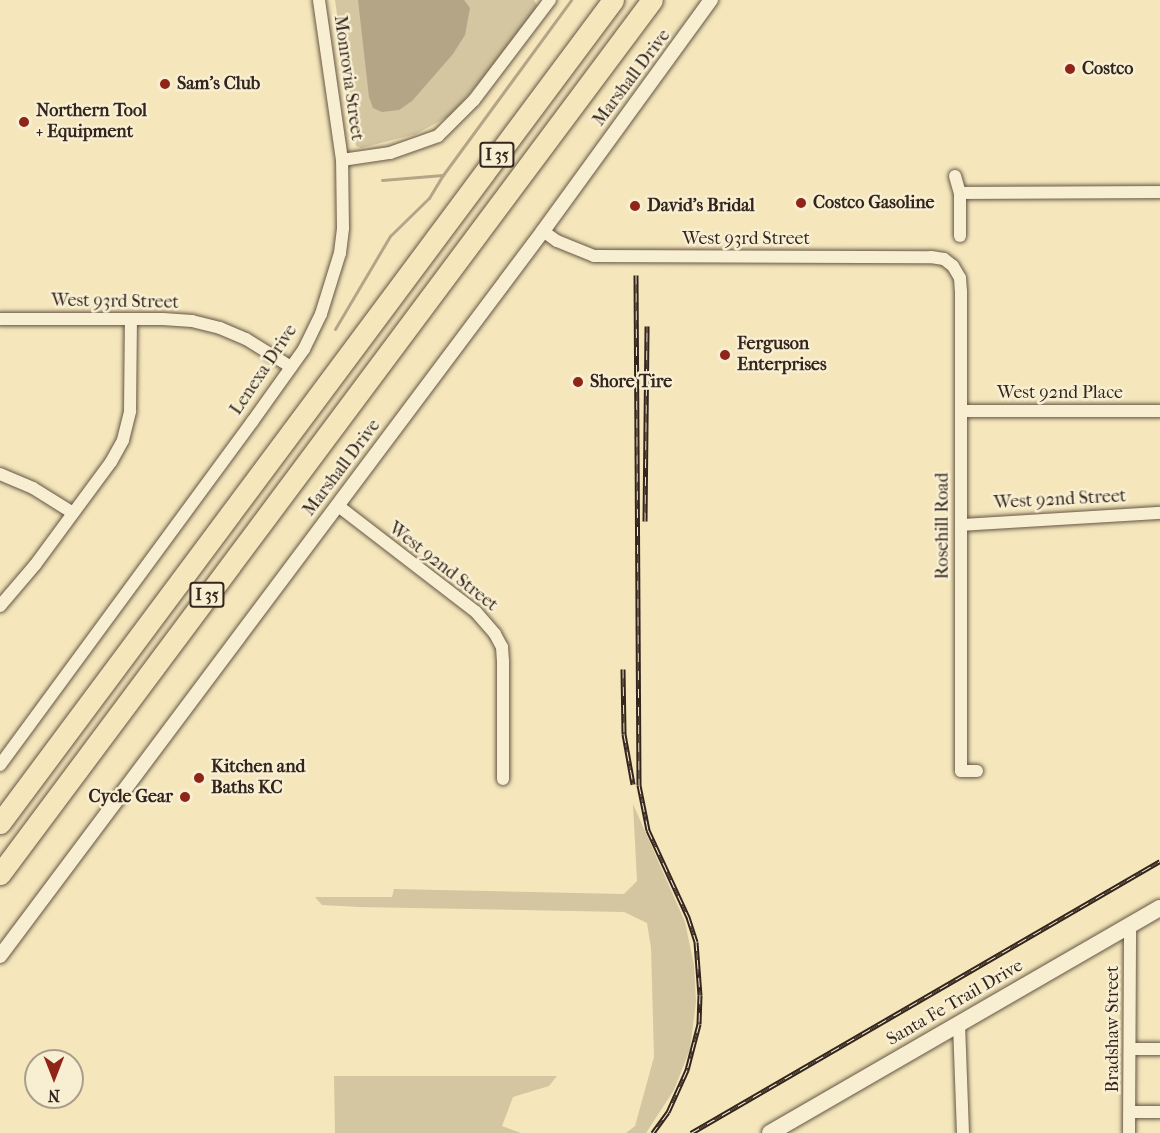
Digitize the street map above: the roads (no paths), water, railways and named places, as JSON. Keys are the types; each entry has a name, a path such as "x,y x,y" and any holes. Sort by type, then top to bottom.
{"highway":[{"name":"I 35","path":"0,823 613,0"},
{"name":"I 35","path":"0,874 652,0"},
{"path":"624,37 659,0"}],"main road":[{"name":"Santa Fe Trail Drive","path":"770,1133 1160,908"}],"street":[{"name":"Monrovia Street","path":"319,0 342,160"},
{"path":"342,160 390,153 438,136 474,100 550,0"},
{"name":"Marshall Drive","path":"0,956 543,231 711,0"},
{"name":"Lenexa Drive","path":"0,765 291,367 321,314 340,253 343,228 342,160"},
{"path":"955,176 960,193 960,236"},
{"path":"960,193 1160,192"},
{"name":"West 93rd Street","path":"543,231 557,241 594,256 931,256 944,260 953,267"},
{"name":"Rosehill Road","path":"953,267 960,278 961,291 961,771 977,771"},
{"name":"West 93rd Street","path":"0,319 192,321 220,328 246,339 291,367"},
{"path":"0,606 111,462 126,431 130,411 131,319"},
{"name":"West 92nd Place","path":"961,411 1160,411"},
{"path":"0,474 33,488 73,513"},
{"name":"West 92nd Street","path":"337,506 476,612 495,634 502,647 503,662 503,779"},
{"name":"West 92nd Street","path":"961,525 1160,513"},
{"name":"Bradshaw Street","path":"1129,1133 1131,1112 1130,924"},
{"path":"959,1024 963,1133"},
{"path":"1130,1049 1160,1048"},
{"path":"1131,1112 1160,1112"}],"waterway":[{"path":"382,180 443,175 571,0"},
{"path":"335,329 390,236 429,198 443,175"}],"railway":[{"path":"636,275 639,785 648,830 688,917 696,942 700,995 699,1024 687,1070 668,1112 653,1133"},
{"path":"645,521 647,326"},
{"path":"623,669 624,734 633,784"},
{"path":"691,1133 1160,861"}],"place":[{"name":"Costco","path":"1070,69"},
{"name":"Sam's Club","path":"165,84"},
{"name":"Northern Tool + Equipment","path":"24,122"},
{"name":"Costco Gasoline","path":"801,203"},
{"name":"David's Bridal","path":"635,206"},
{"name":"Ferguson Enterprises","path":"725,355"},
{"name":"Shore Tire","path":"578,382"},
{"name":"Kitchen and Baths KC","path":"199,778"},
{"name":"Cycle Gear","path":"185,797"}]}
